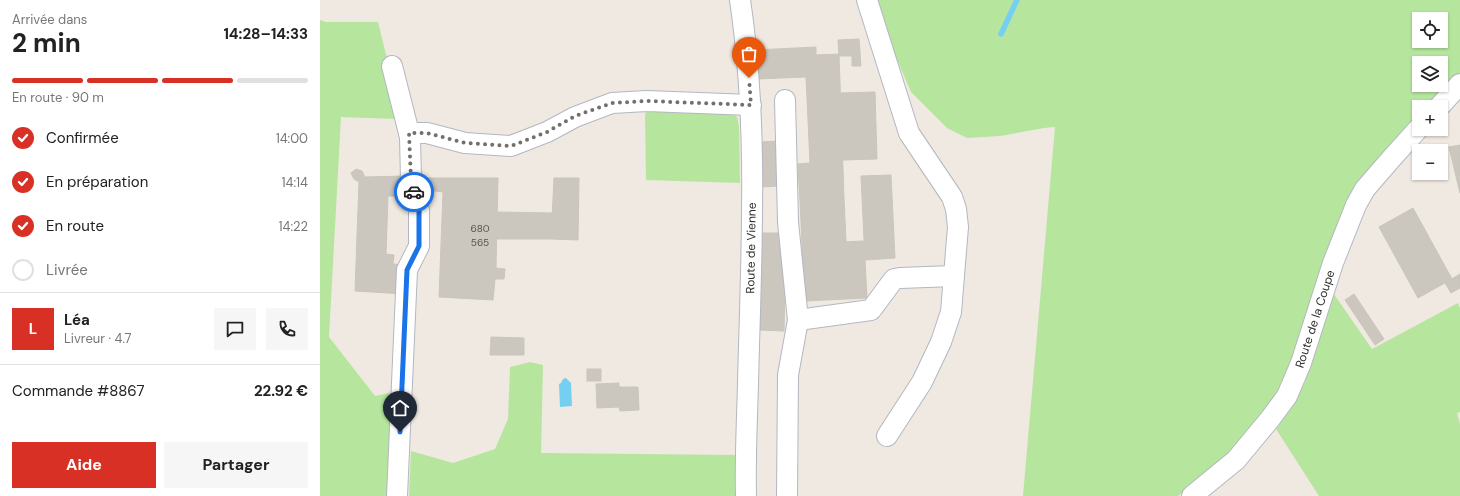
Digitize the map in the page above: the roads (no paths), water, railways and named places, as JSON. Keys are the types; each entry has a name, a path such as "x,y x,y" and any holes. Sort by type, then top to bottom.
{"street":[{"name":"Route de Vienne","path":"740,0 748,64 751,105 752,229 746,496"},
{"path":"867,0 909,133 952,197 956,209 958,227 951,312 940,342 922,382 887,436"},
{"path":"392,66 409,133 411,180 419,210 419,246 407,270 397,496"},
{"path":"1445,100 1460,84"},
{"path":"785,100 788,222 798,320 788,375 787,496"},
{"path":"409,133 427,133 465,143 511,146 547,132 575,116 612,103 647,101 751,105"},
{"name":"Route de la Coupe","path":"1192,496 1236,460 1287,396 1301,363 1333,263 1356,205 1365,190 1412,136"},
{"path":"798,320 871,310 894,279 954,276"}],"water":[{"path":"566,378 571,383 572,406 560,407 559,384"}],"waterway":[{"path":"1001,34 1017,0"}]}
